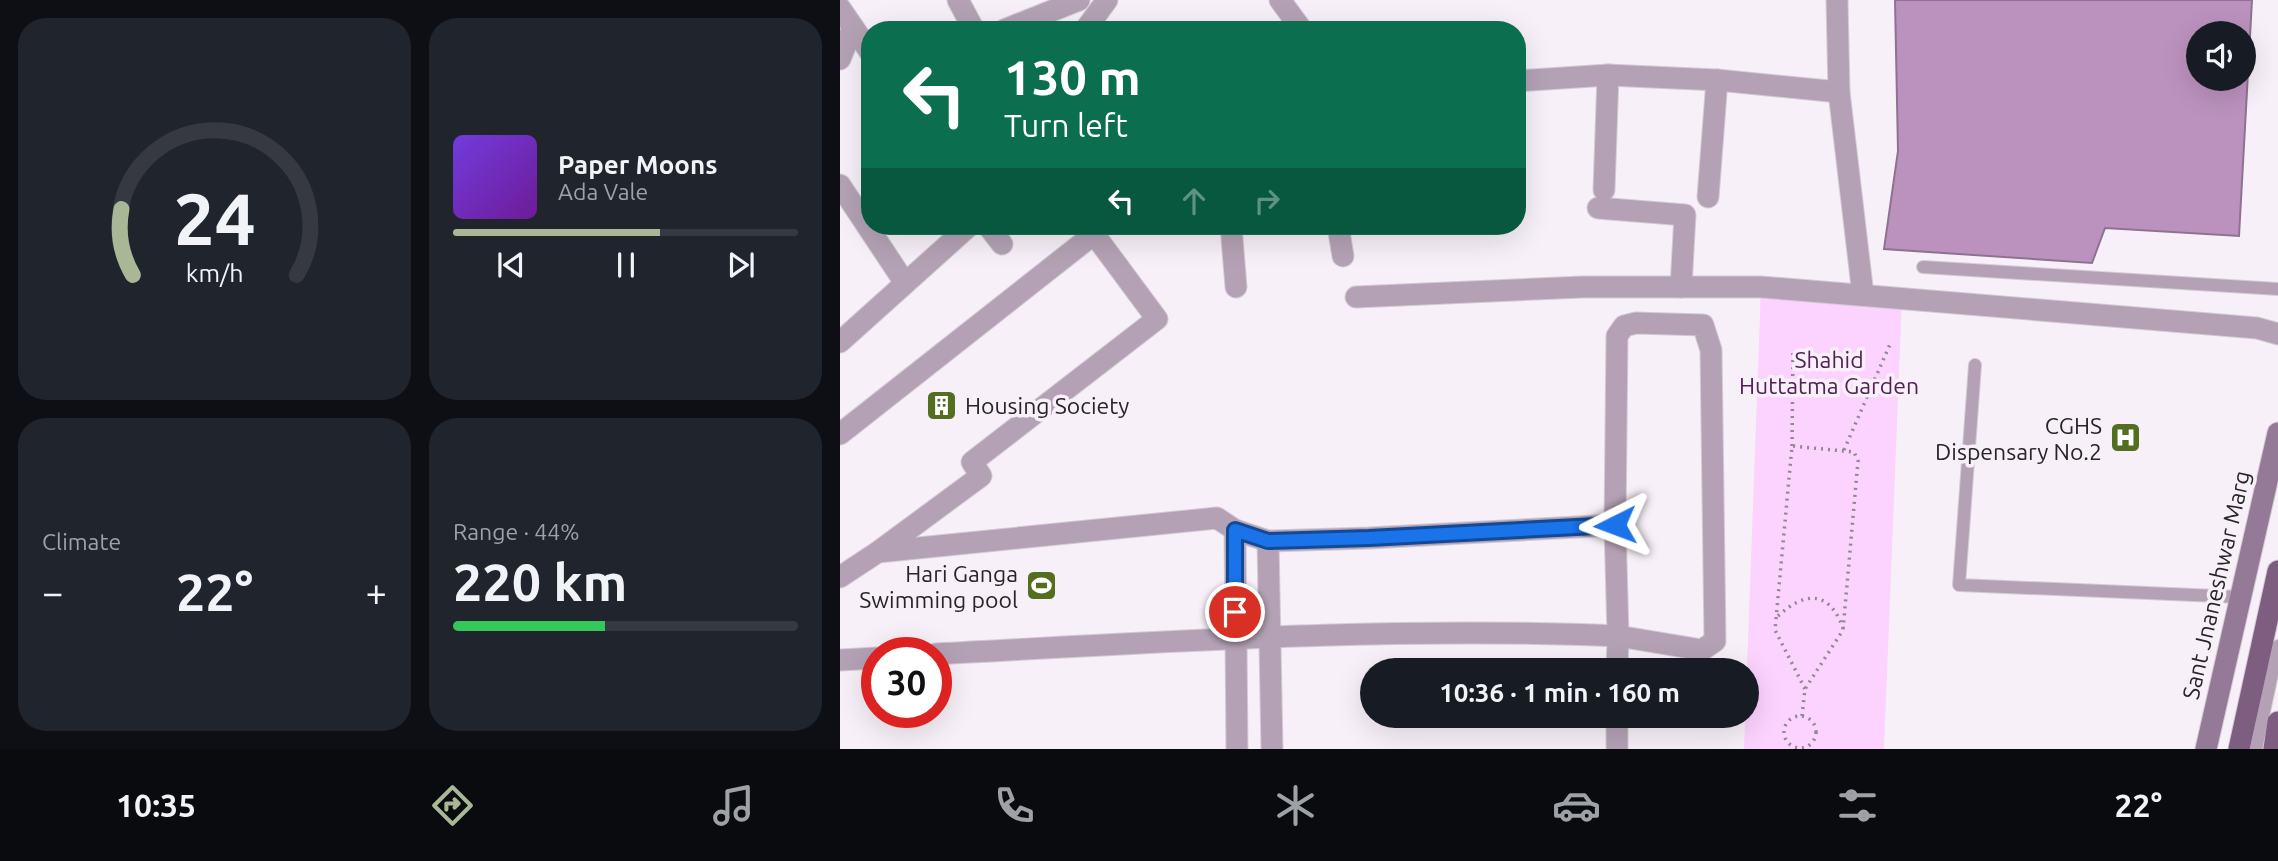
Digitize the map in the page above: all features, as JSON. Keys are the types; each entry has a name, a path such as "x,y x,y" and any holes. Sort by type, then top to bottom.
{"main road":[{"path":"2239,749 2278,571"},
{"path":"2274,749 2278,722"}],"street":[{"path":"958,0 969,21"},
{"path":"1026,21 1079,0"},
{"path":"1091,21 1107,0"},
{"path":"1280,0 1295,21"},
{"path":"1836,0 1839,92 1863,295"},
{"path":"840,8 861,39"},
{"path":"840,59 853,27"},
{"path":"1526,80 1608,75 1717,80 1839,92"},
{"path":"1608,75 1601,199 1685,215 1681,287"},
{"path":"1708,197 1717,80"},
{"path":"840,185 861,217"},
{"path":"873,235 905,284"},
{"path":"840,342 959,235"},
{"path":"995,235 1002,244"},
{"path":"840,434 1093,235"},
{"path":"840,577 981,476 972,462 1157,319 1095,235"},
{"path":"1232,235 1236,288"},
{"path":"1340,235 1343,256"},
{"path":"1356,297 1582,287 1761,287 2258,328 2278,334"},
{"path":"952,653 1269,637 1551,633 1618,636 1702,650 1715,641 1711,350 1710,337 1703,325 1636,323 1624,326 1617,336 1615,525 1618,636 1617,658"},
{"name":"Sant Jnaneshwar Marg","path":"2207,749 2278,433"},
{"path":"878,552 1217,519 1235,530 1268,541 1615,525"},
{"path":"1235,530 1237,749"},
{"path":"1268,541 1272,749"},
{"path":"840,660 861,659"},
{"path":"1616,749 1617,728"}],"lane":[{"path":"1923,267 2278,289"},
{"path":"1975,365 1959,585 2240,597"},
{"path":"2256,749 2278,646"}],"path":[{"path":"1844,450 1891,342"},
{"path":"1793,349 1792,446 1775,630 1805,689"},
{"path":"1792,446 1854,452 1858,461 1843,630 1805,689 1801,716"},
{"path":"1777,617 1801,598 1814,598 1828,603 1838,614 1843,630"},
{"path":"1801,716 1811,720 1816,735 1810,745 1800,749 1791,745 1784,732 1792,719 1801,716"}],"green space":[{"name":"Shahid Huttatma Garden","path":"1761,287 1902,298 1884,749 1744,749 1745,728 1759,728 1759,658 1747,658"}],"shaded area":[{"path":"1895,0 2252,0 2251,21 2186,21 2186,91 2247,91 2239,236 2105,228 2092,263 1884,249 1898,151"}],"place":[{"name":"Housing Society","path":"942,405"},
{"name":"CGHS Dispensary No.2","path":"2125,438"},
{"name":"Hari Ganga Swimming pool","path":"1041,586"}],"route":[{"path":"1235,612 1235,530 1268,541 1615,525"}]}
